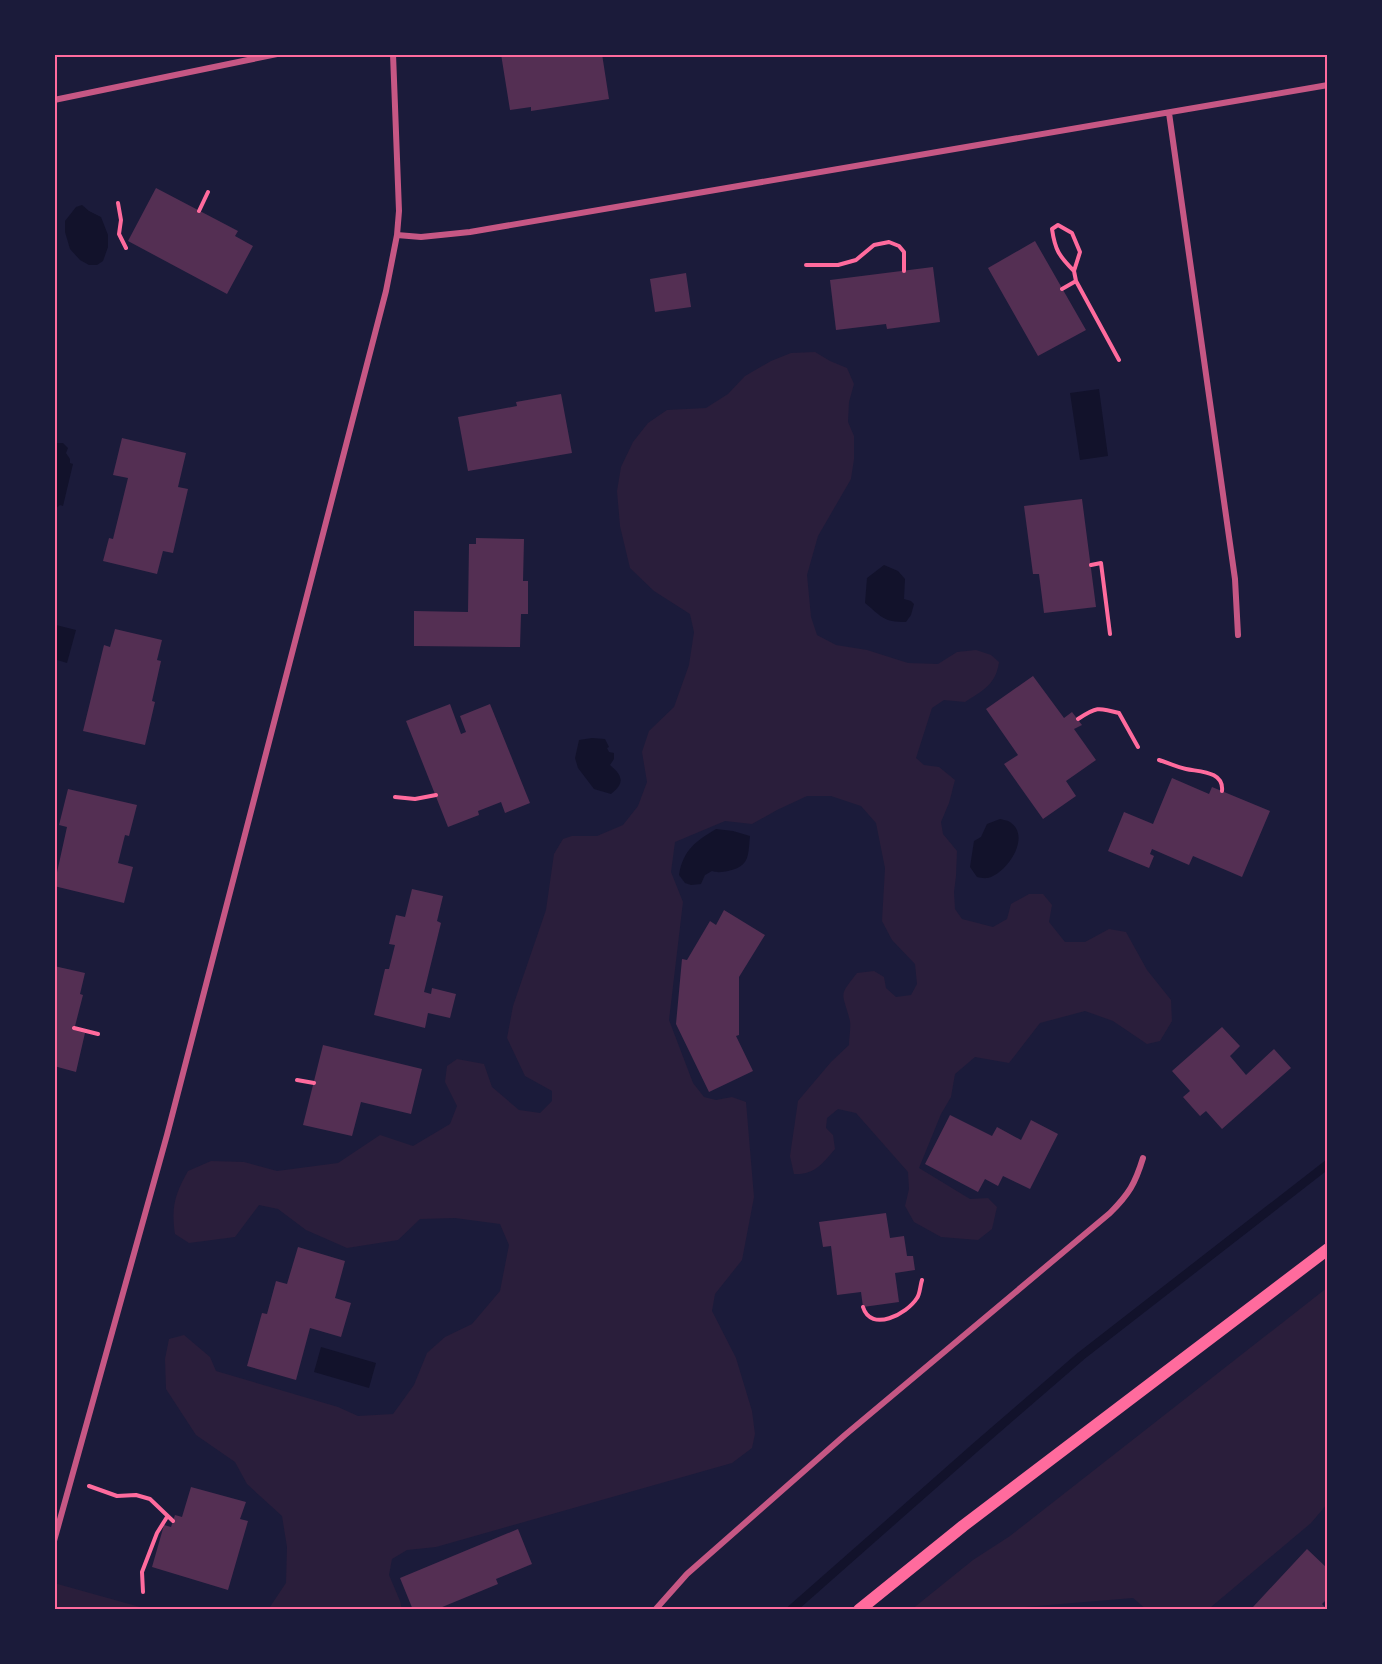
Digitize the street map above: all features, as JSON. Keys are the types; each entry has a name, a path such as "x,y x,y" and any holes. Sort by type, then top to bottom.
{"main road":[{"path":"860,1610 963,1526 1328,1249"}],"street":[{"path":"54,100 277,54"},
{"path":"54,1540 142,1224 384,302 398,236 399,185 393,54"},
{"path":"398,236 421,237 470,232 1328,85"},
{"path":"1169,113 1235,579 1238,635"},
{"path":"655,1610 687,1574 845,1435 1110,1214 1126,1197 1137,1180 1143,1158"}],"path":[{"path":"199,211 208,192"},
{"path":"117,203 121,220 119,234 126,248"},
{"path":"1074,271 1061,258 1054,246 1052,229 1058,225 1072,233 1080,252 1074,271 1076,281 1119,360"},
{"path":"806,265 838,265 856,260 874,245 889,242 899,246 904,252 904,270"},
{"path":"1062,289 1076,281"},
{"path":"1090,565 1101,563 1110,634"},
{"path":"1078,719 1091,710 1101,708 1119,713 1138,747"},
{"path":"1159,760 1185,769 1206,771 1219,779 1223,785 1222,791"},
{"path":"395,797 414,799 436,795"},
{"path":"74,1028 98,1034"},
{"path":"297,1080 314,1083"},
{"path":"862,1307 870,1317 879,1320 895,1317 906,1311 918,1297 922,1280"},
{"path":"71,1479 117,1496 136,1495 150,1499 173,1521"},
{"path":"143,1592 142,1572 157,1533 167,1517"}],"shaded area":[{"path":"82,205 101,217 108,235 108,247 103,261 97,265 89,265 80,260 70,249 65,232 65,221 76,207"},
{"path":"815,352 847,368 854,384 849,402 848,422 854,436 851,479 818,536 807,575 811,617 817,635 836,645 867,650 908,663 938,664 957,652 976,650 991,655 999,662 991,682 977,694 965,702 944,700 932,708 916,758 924,765 939,767 955,780 941,822 943,834 957,851 955,909 962,919 993,927 1007,919 1011,904 1029,894 1043,894 1052,905 1049,922 1065,942 1085,942 1109,929 1126,932 1147,970 1171,1000 1172,1021 1160,1041 1147,1044 1113,1021 1085,1011 1040,1023 1009,1063 975,1057 955,1074 951,1097 941,1114 919,1168 970,1199 988,1198 997,1207 992,1229 978,1240 941,1237 914,1222 905,1206 909,1189 908,1172 856,1113 838,1109 827,1118 826,1128 833,1135 835,1149 818,1167 808,1172 794,1174 790,1156 798,1101 831,1062 849,1045 850,1021 843,996 851,981 857,973 874,971 884,977 886,988 896,997 911,995 917,984 915,964 892,940 882,921 885,868 876,823 861,806 831,796 807,796 752,824 725,821 675,842 671,872 683,902 669,1020 693,1083 704,1097 716,1100 732,1097 746,1102 754,1197 742,1260 715,1294 712,1311 736,1358 752,1411 755,1434 752,1448 732,1463 436,1547 407,1550 392,1559 389,1575 402,1610 268,1610 286,1583 287,1547 282,1516 247,1484 235,1462 196,1435 166,1389 165,1359 169,1339 184,1335 210,1357 216,1371 338,1407 358,1416 393,1414 414,1385 427,1353 445,1337 472,1324 500,1291 509,1245 500,1224 455,1218 420,1219 398,1240 347,1248 306,1230 278,1209 259,1205 235,1237 189,1243 175,1234 174,1208 180,1187 188,1171 211,1161 244,1162 277,1171 338,1163 380,1135 413,1146 450,1124 457,1106 445,1082 447,1066 457,1059 484,1064 492,1087 519,1110 540,1113 552,1101 552,1091 525,1076 507,1038 513,1006 546,910 554,854 563,839 572,836 597,836 623,825 638,806 647,782 642,752 649,731 674,707 689,665 694,632 690,614 654,591 630,568 620,526 617,491 621,467 633,442 648,423 667,410 706,408 728,394 745,376 771,361 791,353"},
{"path":"1099,389 1108,456 1080,460 1070,393"},
{"path":"54,443 63,443 68,448 66,453 70,463 73,464 63,506 60,505 54,510"},
{"path":"884,565 898,571 905,579 904,599 914,604 906,622 887,620 865,603 867,578"},
{"path":"56,625 76,630 67,663 54,659"},
{"path":"605,739 609,752 614,753 614,759 610,765 621,780 619,786 611,794 594,789 578,768 575,758 579,740"},
{"path":"1000,819 1010,822 1016,828 1018,844 1015,852 998,873 987,878 977,877 970,867 974,841 981,837 987,824"},
{"path":"716,829 750,836 749,849 744,863 735,869 722,872 712,871 705,875 701,884 685,883 679,875 687,853 697,842"},
{"path":"1328,1287 1328,1503 1311,1523 1211,1607 1212,1610 1147,1610 1133,1598 989,1610 911,1610 973,1560 1010,1536"},
{"path":"321,1347 376,1363 369,1388 314,1372"},
{"path":"54,1583 147,1609 149,1610 54,1610"}],"building":[{"path":"501,54 602,54 609,99 531,111 531,107 510,110"},
{"path":"156,188 238,231 235,236 253,246 227,294 128,241"},
{"path":"1035,241 1086,330 1038,356 988,268"},
{"path":"933,267 940,322 887,329 886,324 836,330 830,280"},
{"path":"686,273 691,307 655,312 650,279"},
{"path":"561,394 572,453 468,471 458,417 517,406 516,402"},
{"path":"122,438 186,453 178,487 188,489 173,553 163,551 157,574 103,561 109,538 113,539 128,478 113,475"},
{"path":"1082,499 1096,607 1044,613 1039,574 1033,574 1024,506"},
{"path":"476,538 524,539 523,581 528,581 528,614 521,614 520,647 414,646 414,611 468,612 469,544 476,544"},
{"path":"115,629 162,640 157,660 161,661 152,701 155,702 145,745 83,731 104,645 110,647"},
{"path":"1033,676 1064,718 1072,712 1082,725 1074,729 1096,760 1066,781 1076,796 1043,819 1004,764 1018,755 986,709"},
{"path":"450,704 461,734 466,732 460,716 490,704 530,803 505,813 501,802 478,811 479,815 448,827 406,721"},
{"path":"1172,778 1209,794 1212,787 1270,811 1242,877 1193,856 1189,865 1152,849 1150,854 1154,856 1149,868 1108,851 1124,812 1153,824"},
{"path":"68,789 137,805 129,836 125,835 118,863 133,867 124,903 54,886 67,827 59,825"},
{"path":"412,889 443,896 437,921 441,923 424,992 431,994 432,988 456,994 450,1018 428,1013 425,1028 374,1015 385,969 389,969 395,945 389,944 396,915 405,917"},
{"path":"724,910 765,935 739,977 739,1035 736,1036 753,1071 709,1092 676,1024 682,959 687,960 710,921 716,925"},
{"path":"54,966 85,973 80,994 83,995 74,1030 85,1033 76,1072 54,1066"},
{"path":"1222,1027 1240,1046 1230,1056 1246,1075 1274,1049 1291,1068 1222,1129 1206,1111 1200,1116 1183,1097 1190,1091 1172,1071"},
{"path":"323,1045 422,1069 411,1114 361,1102 352,1136 303,1125"},
{"path":"950,1115 992,1136 997,1127 1021,1140 1031,1120 1058,1134 1030,1189 1003,1176 998,1186 985,1179 978,1192 925,1164"},
{"path":"886,1213 890,1238 904,1236 907,1256 913,1256 915,1270 895,1273 899,1302 863,1307 861,1292 837,1295 831,1246 823,1247 819,1222"},
{"path":"298,1247 345,1261 335,1298 351,1303 341,1337 310,1328 296,1380 247,1366 262,1313 267,1314 276,1281 287,1284"},
{"path":"191,1487 246,1502 240,1519 248,1521 228,1590 152,1567 164,1525 171,1527 175,1515 182,1517"},
{"path":"518,1529 532,1564 496,1579 498,1584 435,1610 413,1610 400,1578"},
{"path":"1307,1549 1328,1569 1328,1598 1322,1604 1328,1610 1256,1610 1253,1607"}],"waterway":[{"path":"791,1610 1081,1356 1328,1164"}]}
